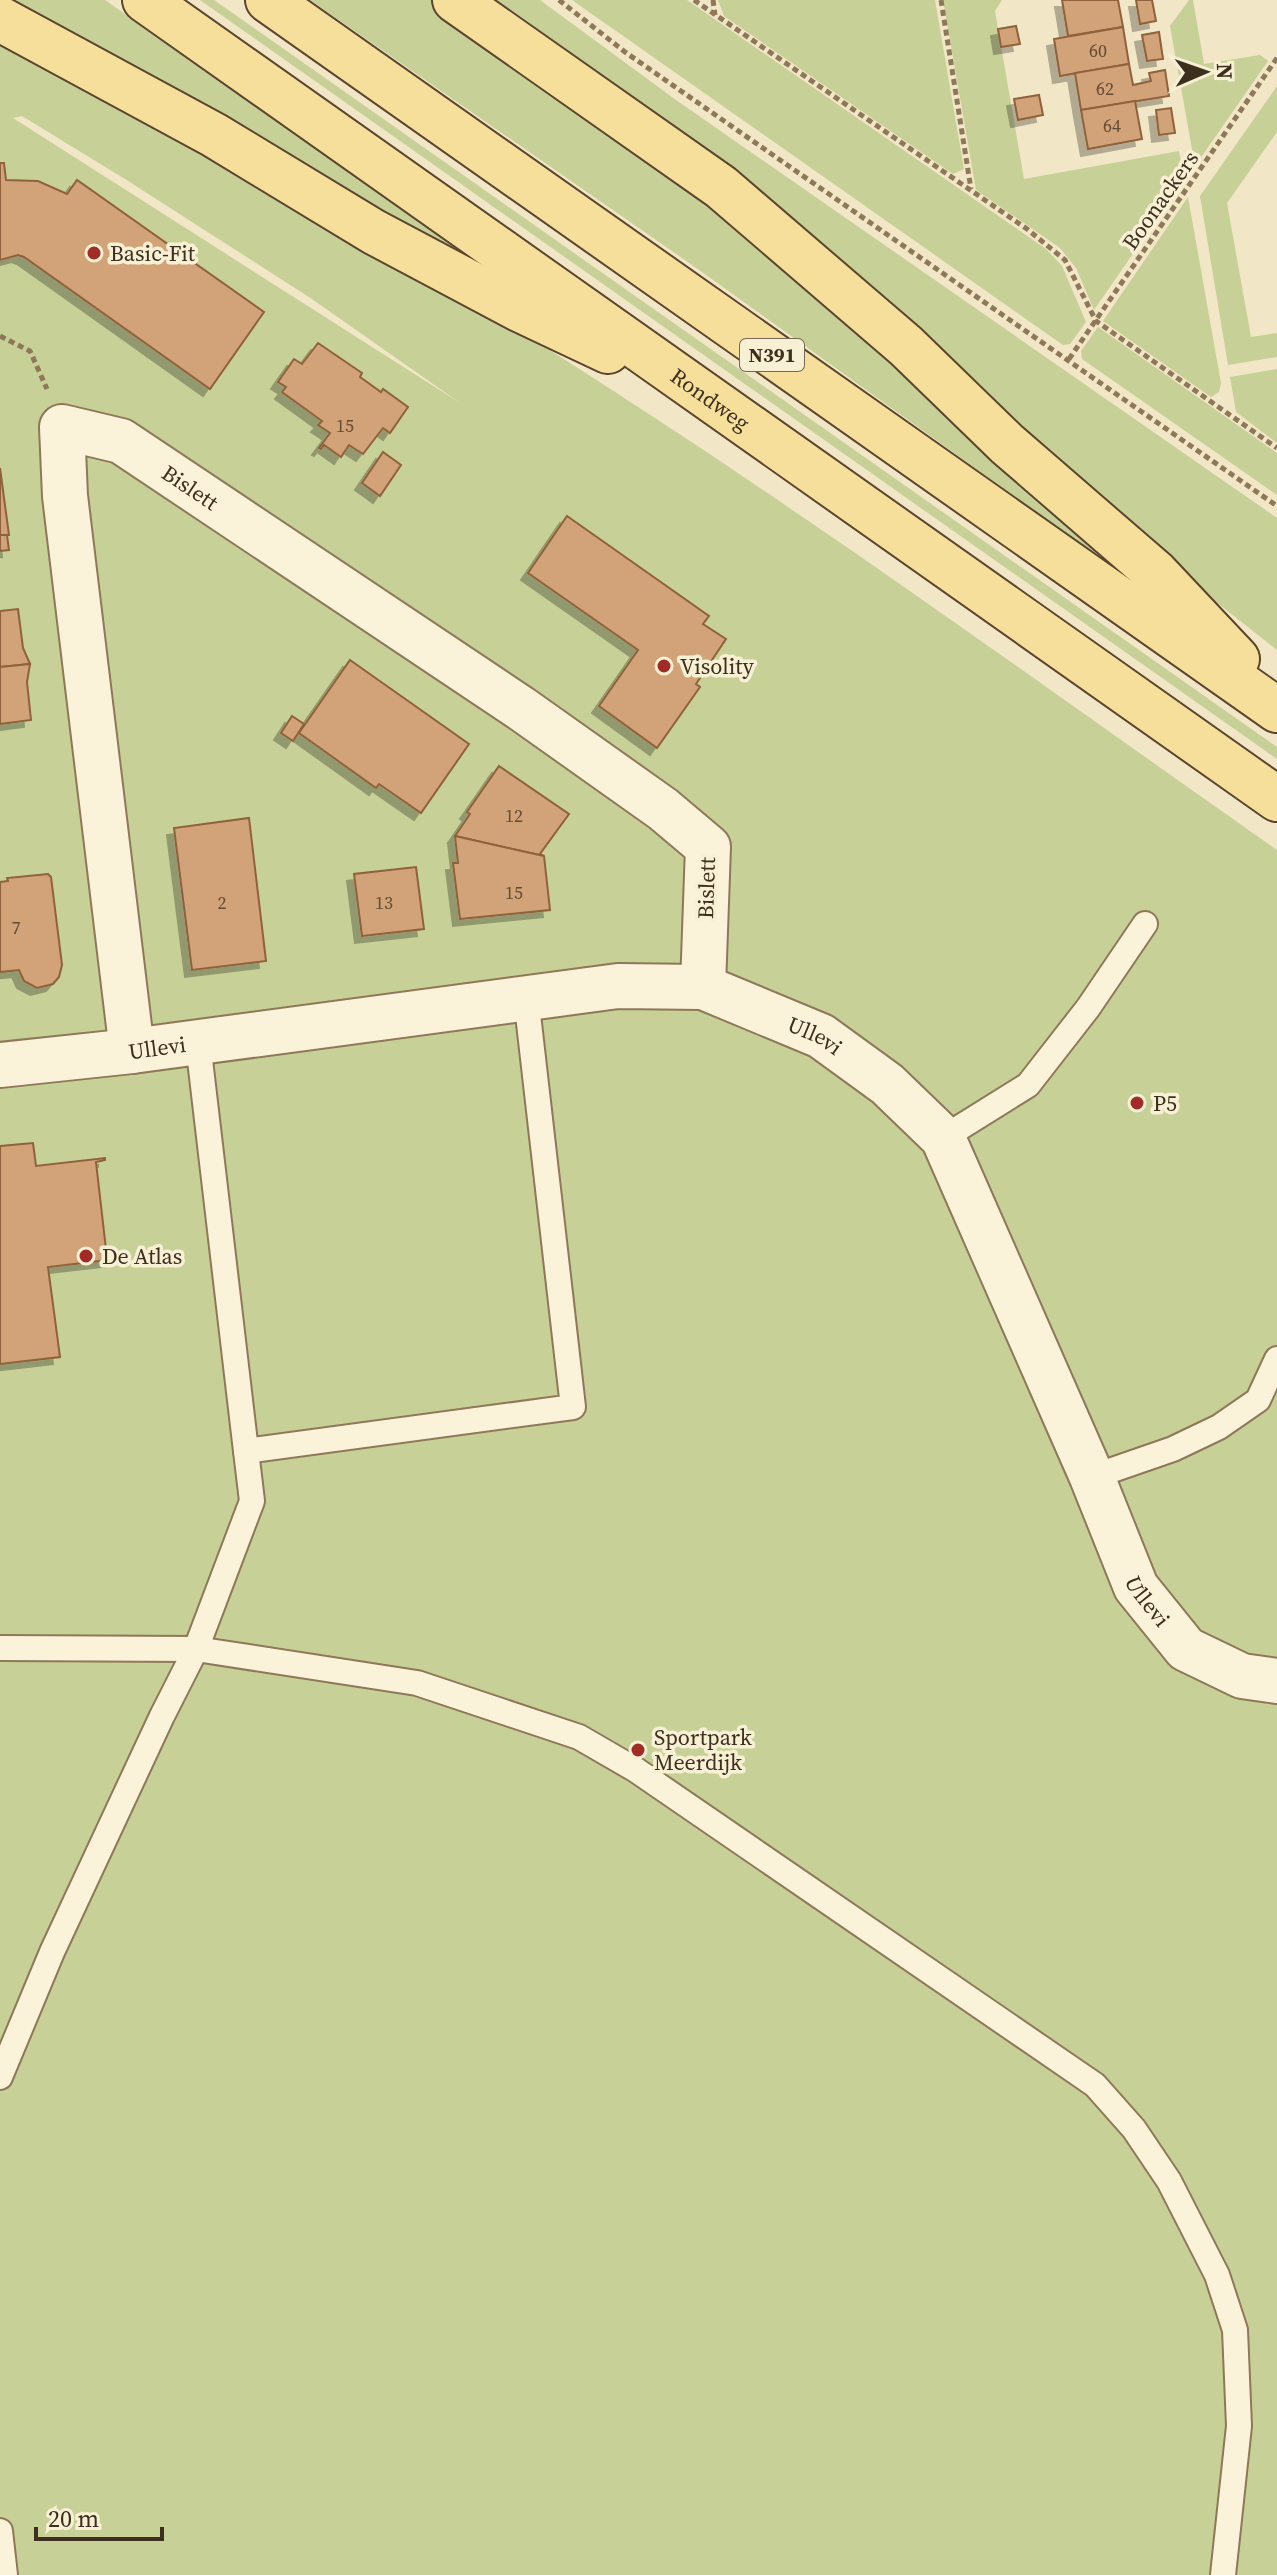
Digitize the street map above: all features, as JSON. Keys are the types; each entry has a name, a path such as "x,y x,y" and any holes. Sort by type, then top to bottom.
{"main road":[{"name":"Rondweg","path":"145,0 1277,799"},
{"name":"N391","path":"268,0 1277,710"},
{"path":"455,0 721,187 906,346 1007,444 1156,573 1277,701"},
{"path":"0,19 214,135 387,239 519,309 711,399"}],"street":[{"name":"Bislett","path":"62,427 121,441 522,709 663,809 708,847 703,987"},
{"path":"62,427 65,496 132,1051"},
{"name":"Ullevi","path":"0,1065 198,1043 618,986 703,987 821,1036 887,1084 943,1138 1092,1477 1136,1587 1186,1649 1242,1676 1277,1681"}],"lane":[{"path":"943,1138 1028,1085 1088,1008 1145,924"},
{"path":"246,1451 573,1407 526,997"},
{"path":"0,2077 59,1938 196,1649 252,1501 198,1043"},
{"path":"1092,1477 1173,1449 1219,1427 1258,1400 1277,1359"},
{"path":"0,1648 196,1649 417,1683 579,1737 662,1787 1095,2085 1134,2129 1169,2181 1217,2275 1235,2330 1239,2426 1223,2575"},
{"path":"0,2531 5,2575"}],"path":[{"path":"559,0 625,52 1277,506"},
{"path":"694,0 971,190 1065,260 1096,321 1277,448"},
{"path":"713,0 715,15"},
{"path":"941,0 971,190"},
{"name":"Boonackers","path":"1069,359 1277,58"},
{"path":"0,336 30,351 62,427"}],"green space":[{"path":"1,0 105,0 453,246 454,253"},
{"path":"200,0 214,0 1277,747 1277,759"},
{"path":"310,0 436,0 691,179 1101,547 1096,555 695,267"},
{"path":"484,0 540,0 676,100 1277,518 1277,650 1187,579"},
{"path":"572,0 687,0 1046,249 1062,266 1086,322 1070,344 1063,345"},
{"path":"718,0 935,0 964,169 953,174 724,16"},
{"path":"943,0 1002,0 995,11 1024,179 1179,151 1184,180 1094,310 1076,268 1060,248 976,190"},
{"path":"1189,0 1193,0 1204,64 1260,55 1268,61 1195,166 1170,26"},
{"name":"Sportpark Meerdijk","path":"0,31 344,226 548,349 825,532 1277,850 1277,2575 0,2575","holes":["22,116 312,299 460,403 13,118"]},
{"path":"1277,86 1277,132 1227,203 1251,337 1277,333 1277,357 1228,365 1200,196"},
{"path":"1188,197 1221,383 1219,392 1211,397 1103,321"},
{"path":"1098,327 1277,453 1277,495 1082,359 1081,351"},
{"path":"1277,369 1277,443 1236,412 1230,377"}],"building":[{"path":"1062,0 1118,0 1123,27 1068,36"},
{"path":"1136,0 1152,0 1156,21 1140,24"},
{"path":"1016,26 1020,44 1001,47 998,29"},
{"path":"1123,27 1129,64 1060,76 1054,39"},
{"path":"1159,32 1163,59 1147,61 1142,35"},
{"path":"1129,64 1133,85 1151,81 1149,73 1165,70 1169,96 1081,110 1075,73"},
{"path":"1039,95 1043,115 1018,120 1014,99"},
{"path":"1135,101 1142,139 1088,149 1081,110"},
{"path":"1171,108 1175,133 1159,135 1156,110"},
{"path":"0,163 4,163 6,180 38,181 67,194 77,180 264,312 210,389 24,257 18,255 0,260"},
{"path":"318,343 362,373 360,377 381,392 383,389 408,407 390,433 383,428 363,454 349,445 341,457 324,445 319,448 330,433 318,425 322,421 282,392 286,387 278,382 294,359 302,364"},
{"path":"383,452 401,465 380,496 362,483"},
{"path":"0,468 9,535 0,535"},
{"path":"567,516 709,616 703,624 726,639 696,684 700,687 657,748 599,706 638,650 528,573"},
{"path":"0,535 7,535 9,550 0,551"},
{"path":"18,609 23,648 30,664 0,667 0,611"},
{"path":"350,660 469,744 421,813 379,784 376,788 299,733"},
{"path":"30,664 27,682 31,720 0,724 0,667"},
{"path":"292,716 304,724 293,741 281,733"},
{"path":"499,766 569,814 540,854 544,856 455,836 470,814 467,812"},
{"path":"249,818 266,961 192,970 174,828"},
{"path":"455,836 544,856 550,910 460,919 453,863 458,863"},
{"path":"416,867 424,929 362,936 354,874"},
{"path":"48,874 51,877 62,965 59,977 53,984 37,988 24,981 19,970 0,972 0,882 8,881 7,878"},
{"path":"33,1143 36,1166 105,1158 96,1162 107,1258 116,1259 48,1267 60,1357 0,1364 0,1146"}],"place":[{"name":"Basic-Fit","path":"94,253"},
{"name":"Visolity","path":"664,666"},
{"name":"P5","path":"1137,1103"},
{"name":"De Atlas","path":"86,1256"},
{"name":"Sportpark Meerdijk","path":"638,1750"}]}
